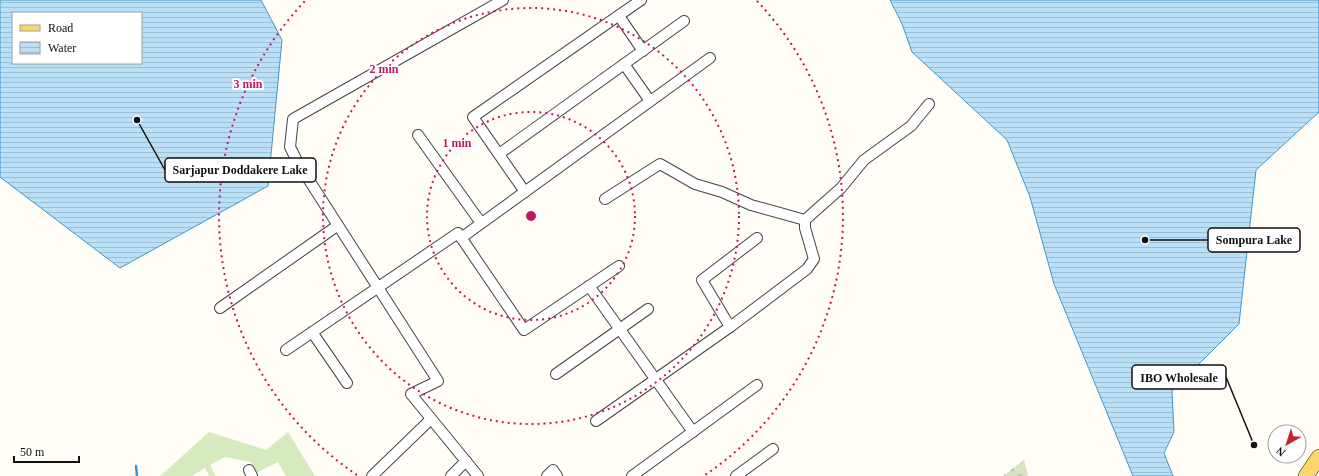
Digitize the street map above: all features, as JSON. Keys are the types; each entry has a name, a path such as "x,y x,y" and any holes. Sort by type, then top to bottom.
{"main road":[{"path":"1306,476 1319,457"}],"street":[{"path":"478,476 411,394 438,381 337,226 290,147 293,119 503,0"},
{"path":"525,192 473,117 641,0"},
{"path":"619,16 643,51"},
{"path":"499,154 684,22"},
{"path":"461,238 710,58"},
{"path":"624,64 650,101"},
{"path":"596,421 730,327 807,269 814,259 804,228 805,220 841,188 864,160 911,126 929,104"},
{"path":"418,135 481,223"},
{"path":"605,199 660,164 695,184 722,192 751,204 805,220"},
{"path":"220,308 337,226"},
{"path":"286,350 458,233 524,330 619,266"},
{"path":"730,327 702,280 757,238"},
{"path":"589,286 693,432"},
{"path":"556,374 648,309"},
{"path":"312,332 347,383"},
{"path":"632,476 757,385"},
{"path":"372,476 431,419"},
{"path":"736,476 773,449"},
{"path":"451,476 466,461"},
{"path":"547,476 553,470 557,476"}],"green space":[{"path":"209,432 266,450 288,432 315,476 286,476 278,462 256,473 251,462 225,457 210,465 216,476 209,476 205,468 192,476 160,476"},
{"path":"1024,460 1028,476 1003,476"}],"water":[{"path":"0,0 261,0 282,40 268,186 120,268 0,177"},
{"path":"890,0 1319,0 1319,112 1256,170 1239,324 1172,391 1174,432 1164,453 1173,476 1133,476 1054,284 1030,197 1007,140 912,52 902,24"}],"waterway":[{"path":"136,466 137,476"}],"place":[{"name":"Sarjapur Doddakere Lake","path":"137,120"},
{"name":"Sompura Lake","path":"1145,240"},
{"name":"IBO Wholesale","path":"1254,445"}]}
